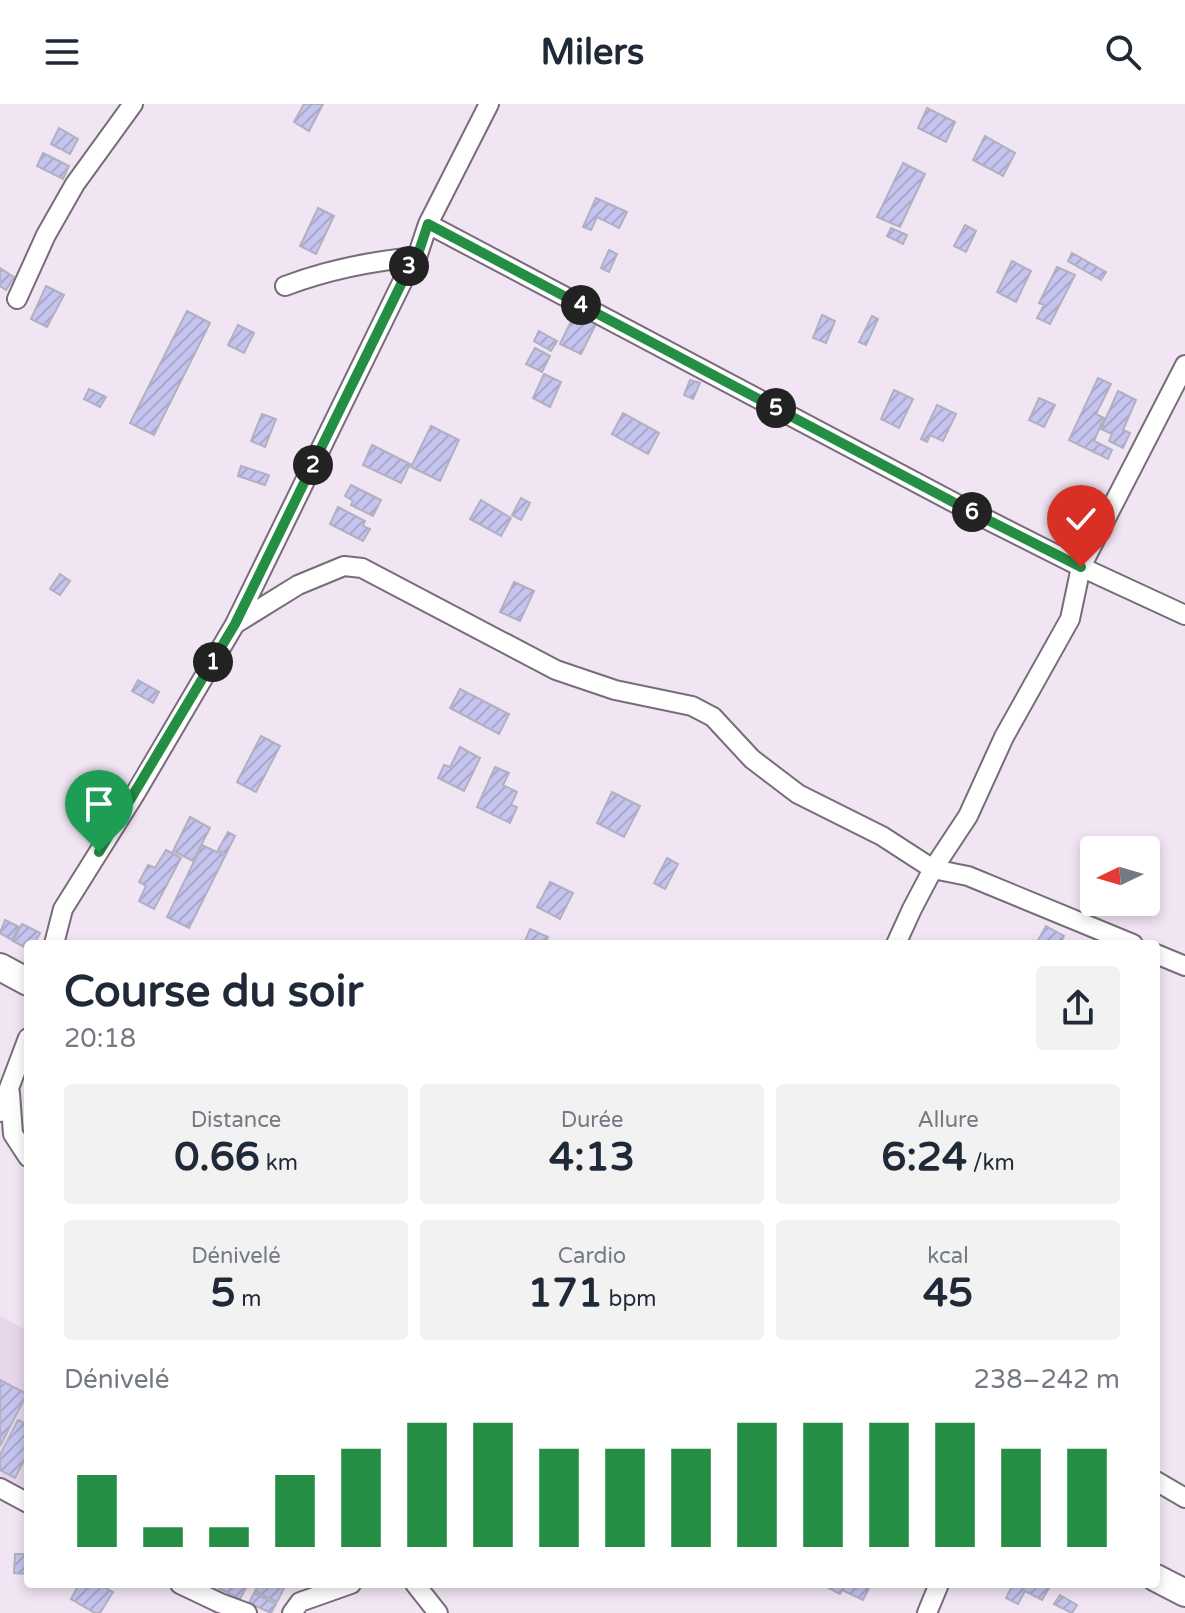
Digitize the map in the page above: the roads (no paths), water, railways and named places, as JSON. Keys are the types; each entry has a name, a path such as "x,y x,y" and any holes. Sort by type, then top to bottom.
{"highway":[{"path":"0,967 24,980"},
{"path":"1160,1580 1185,1593"}],"street":[{"path":"17,299 46,235 75,184 133,104"},
{"path":"55,940 63,909 235,624 417,257 428,224 489,104"},
{"path":"428,224 956,504 1185,615"},
{"path":"285,286 334,271 417,257"},
{"path":"898,940 933,869 968,816 1004,737 1070,619 1081,567 1185,365"},
{"path":"235,624 298,585 344,566 362,568 556,670 615,690 692,706 713,717 752,759 798,794 882,836 933,869 968,876 1123,940"},
{"path":"1160,956 1185,966"},
{"path":"0,1112 24,1048"},
{"path":"9,1087 13,1134 24,1151"},
{"path":"1160,1483 1185,1498"},
{"path":"0,1488 24,1501"},
{"path":"188,1588 247,1613"},
{"path":"299,1600 338,1588"},
{"path":"418,1588 438,1613"},
{"path":"927,1613 937,1588"}]}
